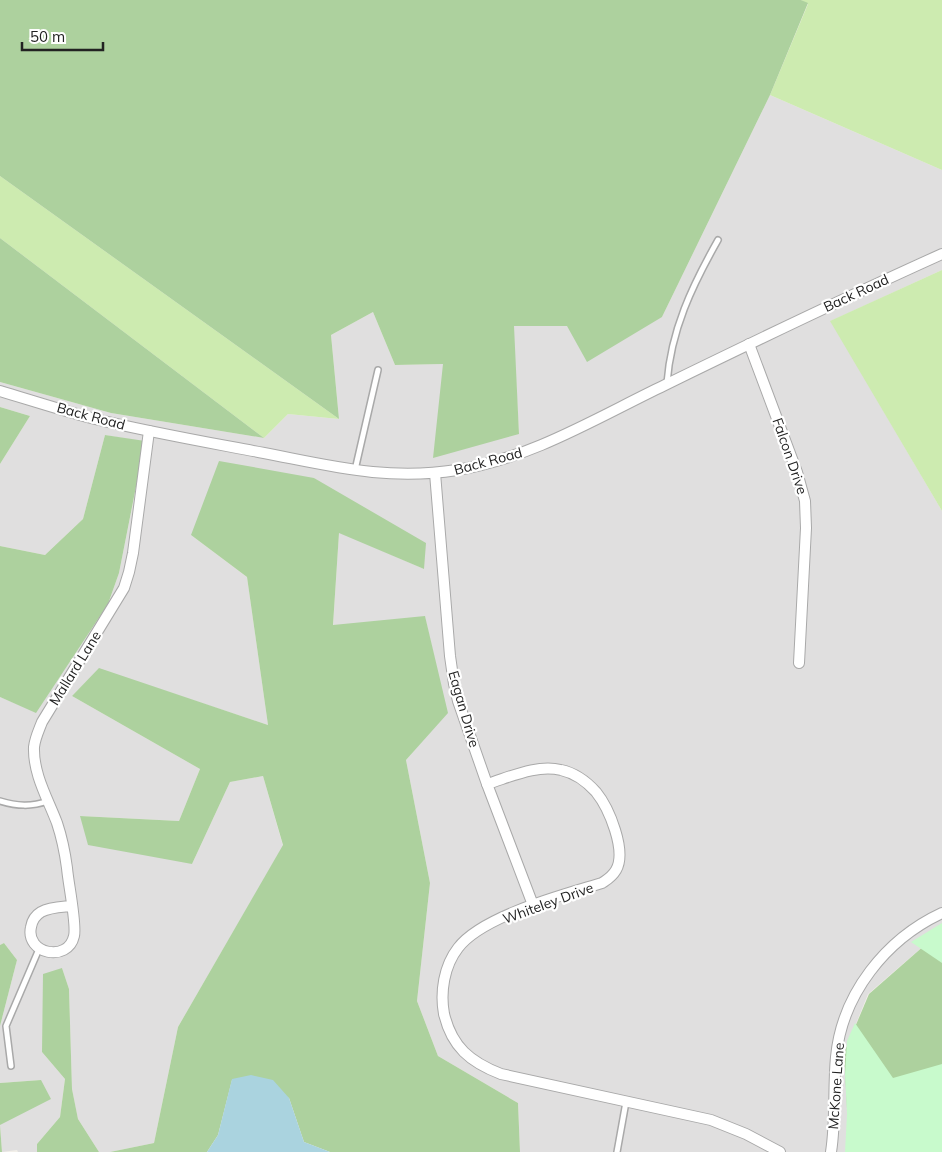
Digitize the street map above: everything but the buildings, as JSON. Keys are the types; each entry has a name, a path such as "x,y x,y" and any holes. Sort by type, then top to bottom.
{"street":[{"name":"Back Road","path":"0,391 89,417 149,431 355,470 380,474 435,473 480,466 526,451 557,438 749,344 942,254"},
{"name":"Falcon Drive","path":"749,344 798,472 805,501 806,528 799,663"},
{"name":"Mallard Lane","path":"39,949 53,953 60,952 71,942 74,929 64,849 59,829 36,767 34,745 37,733 57,696 124,588 133,553 149,431"},
{"name":"Eagan Drive","path":"435,473 454,684 487,784 533,905"},
{"name":"Whiteley Drive","path":"487,784 532,770 548,768 575,775 587,783 605,806 619,845 619,859 617,869 611,877 602,883 533,905 482,928 458,948 450,961 443,991 443,1008 452,1036 460,1048 471,1059 493,1070 519,1079 711,1120 733,1128 780,1152"},
{"path":"39,949 34,944 30,930 36,916 48,909 71,906"},
{"name":"McKone Lane","path":"831,1152 836,1055 840,1029 849,1004 862,981 887,951 906,934 927,920 942,913"}],"lane":[{"path":"667,384 668,364 681,314 701,270 718,240"},
{"path":"355,470 378,370"},
{"path":"0,801 30,806 48,801"},
{"path":"11,1066 6,1026 39,949"},
{"path":"617,1152 626,1102"}],"shaded area":[{"path":"770,95 942,170 942,270 831,321 942,511 942,930 868,994 844,1053 851,1152 520,1152 518,1103 438,1056 417,1001 430,883 406,760 447,713 425,617 333,626 339,532 424,569 314,478 191,535 247,577 268,725 99,669 72,696 200,769 179,821 80,816 192,864 230,782 263,776 283,846 178,1027 154,1143 110,1152 99,1152 78,1119 72,1089 69,989 62,968 42,1052 65,1079 60,1117 37,1144 37,1152 18,1152 17,1150 2,1152 0,1125 41,1080 0,1083 0,1026 17,960 4,943 0,945 0,697 36,712 108,604 119,573 145,442 105,435 83,519 45,555 0,546 0,464 30,416 0,407 0,382 111,413 264,438 288,414 339,419 331,335 373,312 395,365 443,364 519,434 513,326 567,325 662,317"}],"green space":[{"path":"0,0 801,0 808,3 770,95 662,317 587,362 567,326 514,326 519,434 433,458 443,364 395,365 373,312 331,335 339,419 0,176"},
{"path":"801,0 942,0 942,170 770,95 808,4"},
{"path":"0,176 339,419 288,414 264,438 0,238"},
{"path":"0,238 264,438 111,413 0,382"},
{"path":"942,270 942,511 830,321"},
{"path":"0,407 30,416 0,464"},
{"path":"105,435 145,441 119,573 108,604 36,713 0,697 0,546 45,555 83,519"},
{"path":"219,461 314,478 426,543 424,569 339,533 333,625 425,616 448,713 406,760 430,883 417,1001 438,1056 518,1103 520,1152 330,1152 304,1142 289,1098 232,1080 218,1135 207,1152 110,1152 154,1143 178,1027 283,845 263,776 230,782 192,864 88,845 80,816 179,821 200,769 72,696 99,668 268,725 247,577 191,535"},
{"path":"942,923 942,963 911,942"},
{"path":"942,930 942,1152 847,1108 844,1053 869,994"},
{"path":"4,943 17,960 0,1026 0,945"},
{"path":"62,968 69,989 72,1089 78,1119 99,1152 37,1152 37,1144 60,1117 65,1079 42,1052 43,974"},
{"path":"855,1023 893,1078 942,1064 942,1152 845,1152 847,1041"},
{"path":"41,1080 51,1099 0,1125 0,1083"},
{"path":"0,1125 2,1152 0,1152"}],"water":[{"path":"251,1075 273,1080 289,1098 304,1142 330,1152 207,1152 218,1135 232,1079"}]}
